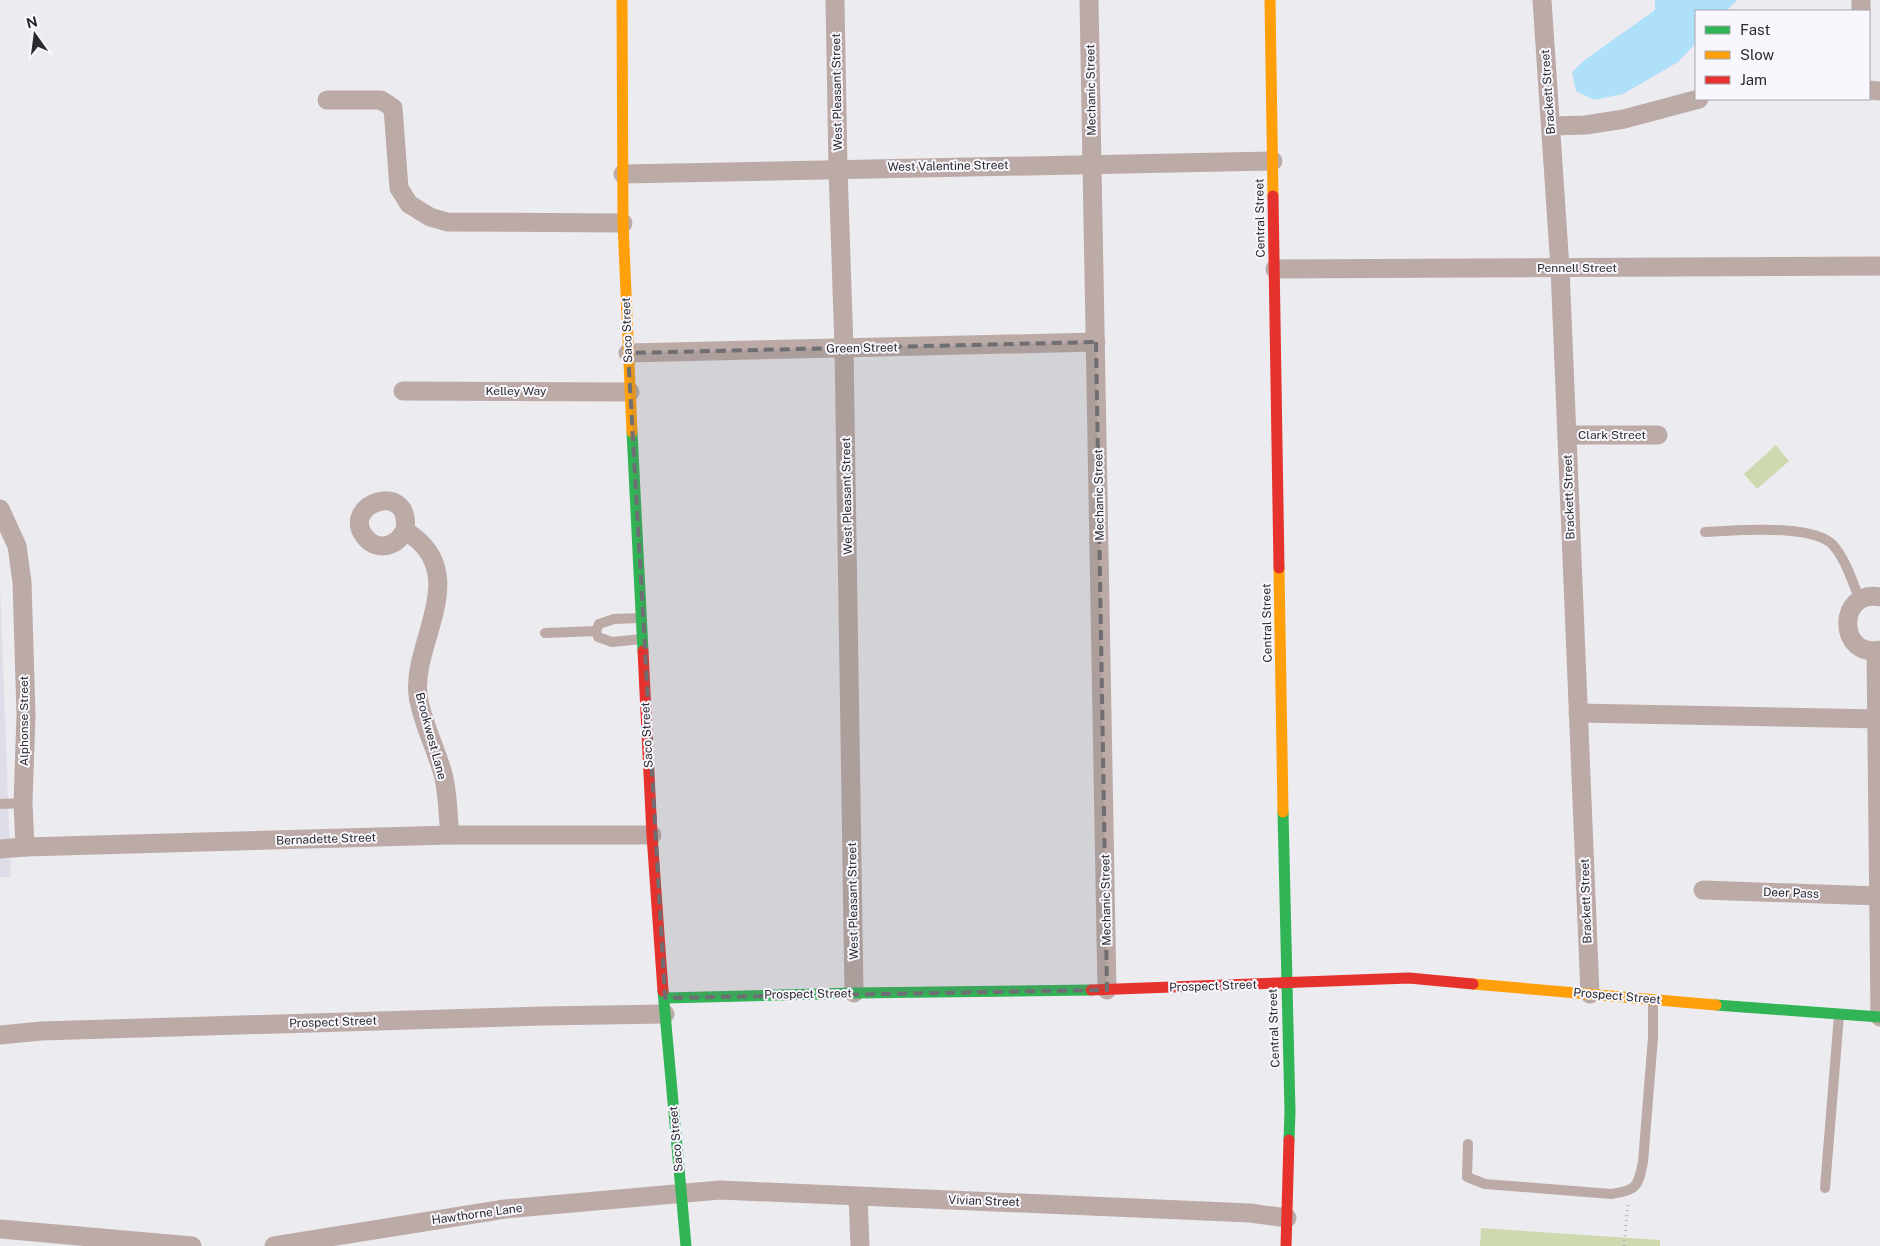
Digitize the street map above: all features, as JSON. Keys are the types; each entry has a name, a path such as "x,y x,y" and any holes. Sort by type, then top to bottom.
{"street":[{"name":"Saco Street","path":"622,0 623,174 628,352 652,835 686,1246"},
{"name":"West Pleasant Street","path":"835,0 844,348 854,993"},
{"name":"Mechanic Street","path":"1089,0 1108,990"},
{"name":"Central Street","path":"1270,0 1286,983 1290,1112 1286,1246"},
{"name":"Brackett Street","path":"1542,0 1560,268 1590,994"},
{"path":"327,100 381,100 393,108 399,188 410,204 430,217 447,222 624,222"},
{"path":"1551,126 1586,125 1624,119 1695,100"},
{"name":"West Valentine Street","path":"623,174 1093,163 1272,161"},
{"name":"Pennell Street","path":"1275,269 1880,266"},
{"name":"Green Street","path":"628,352 1096,342"},
{"name":"Kelley Way","path":"403,391 630,392"},
{"name":"Clark Street","path":"1567,435 1658,435"},
{"name":"Alphonse Street","path":"0,509 17,546 23,595 26,715 23,803 25,847"},
{"name":"Brookwest Lane","path":"406,530 422,543 433,560 438,583 437,606 418,667 418,695 444,778 450,835"},
{"path":"1880,597 1868,596 1860,600 1848,614 1847,622 1848,632 1858,646 1867,650 1878,650 1880,1017"},
{"path":"1578,713 1878,719"},
{"name":"Bernadette Street","path":"0,849 450,835 652,835"},
{"name":"Deer Pass","path":"1704,890 1879,900"},
{"name":"Prospect Street","path":"0,1035 58,1031 543,1016 854,993 1108,990 1409,978 1653,1000 1880,1017"},
{"name":"Vivian Street","path":"681,1193 720,1190 808,1193 858,1197 1250,1213 1287,1218"},
{"name":"Hawthorne Lane","path":"274,1246 505,1210 681,1193"},
{"path":"858,1197 860,1246"},
{"path":"0,1229 192,1246"}],"lane":[{"path":"1704,532 1787,530 1813,534 1824,538 1838,552 1847,567 1860,600"},
{"path":"641,618 614,619 599,624 596,631 598,636 612,642 642,639"},
{"path":"545,633 596,631"},
{"path":"0,804 23,803"},
{"path":"1468,1144 1467,1177 1485,1184 1611,1194 1630,1191 1639,1180 1643,1162 1653,1037 1653,1000"},
{"path":"1825,1188 1839,1014"}],"path":[{"path":"1624,1246 1630,1191"}],"highlighted area":[{"path":"1096,342 1107,990 665,998 628,353"}],"shaded area":[{"path":"0,584 11,877 0,877"}],"green space":[{"path":"1776,445 1789,461 1757,489 1744,474"},
{"path":"1481,1228 1660,1240 1660,1246 1480,1246"}],"water":[{"path":"1655,0 1737,0 1727,10 1695,10 1695,44 1678,62 1623,94 1594,100 1576,91 1572,72 1586,59 1655,10"}],"traffic: fast":[{"path":"632,432 643,651"},
{"path":"1283,812 1290,1112 1289,1140"},
{"path":"665,998 1091,990"},
{"path":"663,991 686,1246"},
{"path":"1716,1005 1880,1017"}],"traffic: slow":[{"path":"622,0 623,223 632,432"},
{"path":"1270,0 1273,196"},
{"path":"1279,568 1283,812"},
{"path":"1473,984 1716,1005"}],"traffic: jam":[{"path":"1273,196 1279,568"},
{"path":"643,651 652,835 663,991"},
{"path":"1091,990 1409,978 1473,984"},
{"path":"1286,1246 1289,1140"}]}
